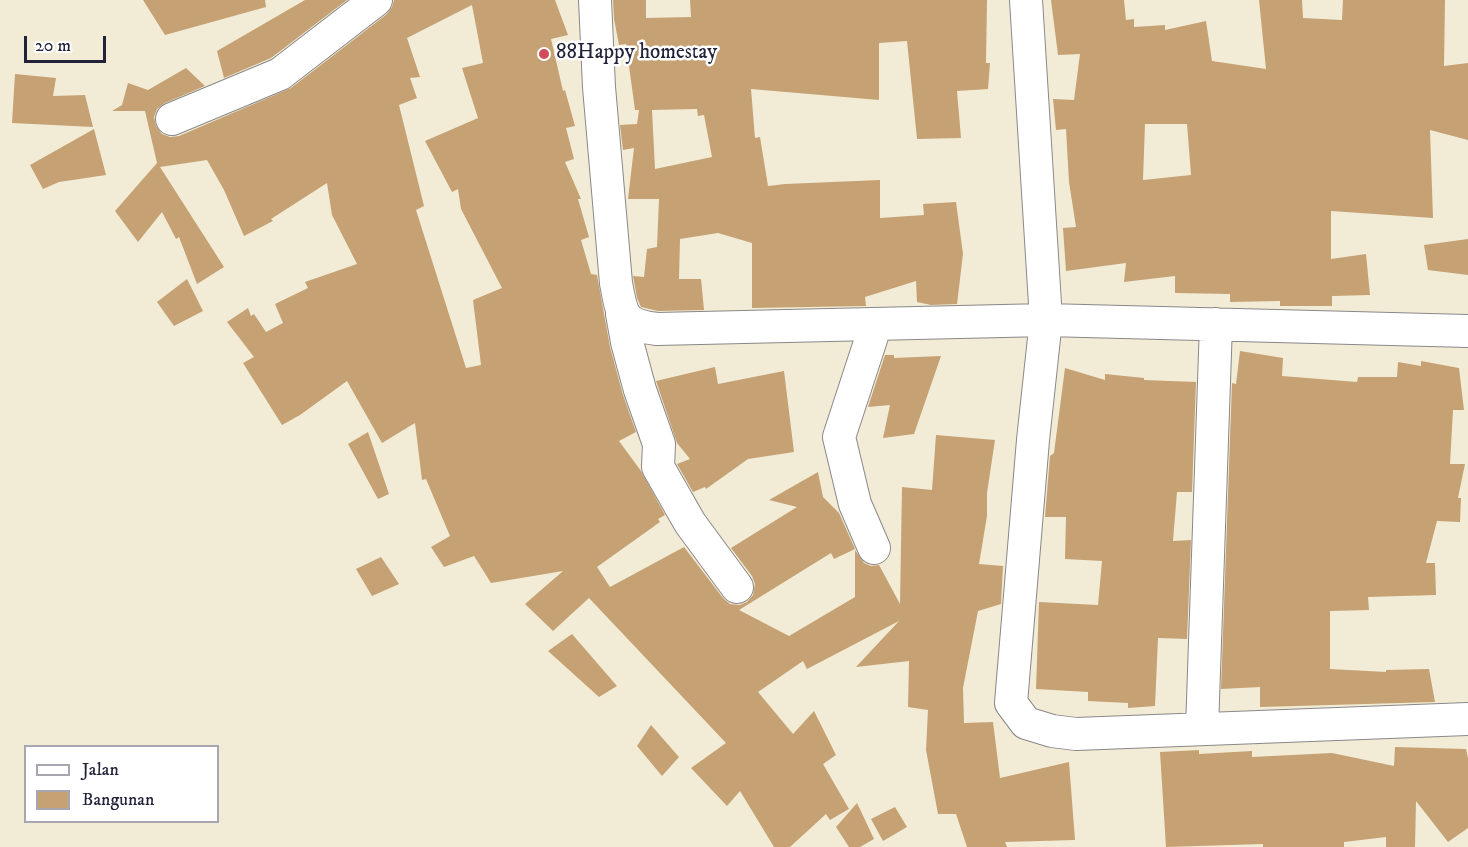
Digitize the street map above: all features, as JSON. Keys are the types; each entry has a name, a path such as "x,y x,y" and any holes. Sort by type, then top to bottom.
{"street":[{"path":"172,119 280,74 376,0"},
{"path":"595,0 599,87 616,283 627,342 658,444 658,467 690,523 737,588"},
{"path":"1026,0 1046,320 1033,440 1011,703 1026,723 1052,731 1076,734 1468,719"},
{"path":"622,314 638,327 657,329 1046,320 1468,331"},
{"path":"874,548 855,504 839,437 876,324"},
{"path":"1202,729 1216,324"}],"building":[{"path":"143,0 265,0 266,7 165,35"},
{"path":"305,0 347,0 271,58 224,78 217,51"},
{"path":"394,0 555,0 568,35 551,39 563,91 565,90 575,126 566,128 574,159 565,162 581,199 578,199 589,237 581,240 591,274 597,275 610,347 636,432 619,441 641,471 665,515 658,519 660,522 597,567 610,587 684,547 723,598 730,604 740,605 747,602 753,595 755,584 752,576 731,548 797,507 769,500 818,472 823,497 839,513 855,549 834,559 831,553 739,610 789,636 855,597 855,550 864,563 871,566 879,565 900,604 902,487 932,490 936,435 995,440 979,564 1003,566 1001,604 978,611 963,688 964,723 993,722 1000,778 1069,762 1075,840 1005,842 1007,847 967,847 956,814 938,814 926,750 928,710 908,707 909,661 856,667 899,621 807,669 803,661 758,692 793,734 814,711 836,755 823,764 849,809 830,820 826,814 790,847 774,847 740,791 727,806 691,768 726,743 589,598 553,631 525,604 563,571 491,583 474,556 444,567 431,547 450,536 426,479 422,480 415,423 382,443 347,381 300,415 282,425 243,363 254,357 227,322 248,308 251,316 254,314 266,332 283,323 275,304 308,288 305,282 357,264 332,215 327,183 271,219 273,221 244,236 224,190 207,160 160,167 224,267 197,284 179,237 176,239 162,212 138,242 115,211 157,163 145,111 112,111 122,105 128,83 148,90 186,68 205,86 165,103 157,109 154,117 156,126 162,134 170,137 179,136 291,88 387,14","holes":["472,5 483,63 462,68 478,118 425,141 452,192 458,189 461,209 502,288 473,300 481,365 466,368 416,210 424,206 399,105 417,98 410,78 420,77 407,38"]},
{"path":"613,0 646,0 646,18 691,17 690,0 987,0 986,63 990,63 988,89 957,91 961,138 917,139 907,41 879,43 879,100 751,89 755,138 760,137 768,186 880,180 880,218 924,215 923,204 956,202 963,254 957,304 931,305 917,302 916,281 865,297 866,306 752,308 752,243 718,233 680,239 679,279 701,279 704,310 658,311 641,307 633,276 644,277 647,249 657,247 659,199 628,199 634,148 623,150 620,125 637,124 639,110 635,110 626,44 619,45","holes":["697,109 698,116 704,115 712,157 655,169 652,110"]},
{"path":"1051,0 1124,0 1126,20 1134,19 1134,27 1165,25 1165,30 1206,21 1212,61 1266,69 1259,0 1302,0 1303,18 1342,20 1343,0 1445,0 1444,66 1468,63 1468,140 1430,130 1433,218 1331,211 1331,259 1366,254 1370,295 1332,296 1332,306 1280,306 1280,301 1230,302 1230,294 1175,293 1175,276 1124,282 1126,263 1066,271 1063,228 1076,227 1069,182 1066,129 1056,130 1053,99 1074,100 1080,54 1058,55","holes":["1145,124 1187,124 1191,175 1143,180"]},
{"path":"15,74 56,78 53,96 85,95 93,127 12,123"},
{"path":"94,129 106,175 59,182 43,189 30,165"},
{"path":"1468,239 1468,275 1428,270 1424,245"},
{"path":"187,279 203,311 174,326 157,302"},
{"path":"1240,351 1283,358 1282,376 1357,382 1358,377 1397,377 1398,362 1421,366 1421,361 1459,368 1464,410 1453,410 1450,464 1465,464 1458,498 1461,498 1460,522 1437,521 1426,563 1435,563 1436,595 1368,597 1369,610 1330,611 1330,669 1386,672 1386,670 1429,669 1435,702 1260,707 1260,687 1221,689 1232,383 1236,384"},
{"path":"885,355 894,355 894,358 941,356 914,434 883,438 890,405 868,407"},
{"path":"715,367 718,384 784,371 794,452 748,459 706,489 705,487 693,492 677,464 690,459 677,443 656,381"},
{"path":"1065,368 1105,380 1105,374 1144,378 1144,380 1196,382 1192,492 1177,492 1173,541 1191,540 1187,639 1158,638 1155,706 1128,708 1128,703 1088,701 1088,692 1036,689 1039,602 1098,605 1102,561 1065,559 1066,517 1045,517 1050,456 1054,453"},
{"path":"368,432 389,494 378,499 348,444"},
{"path":"381,557 399,584 372,596 356,569"},
{"path":"572,634 617,686 599,697 548,651"},
{"path":"651,725 679,757 662,776 637,746"},
{"path":"1395,747 1466,749 1468,828 1448,842 1416,801 1415,847 1386,847 1386,837 1344,842 1344,847 1263,847 1263,844 1166,847 1160,752 1199,750 1199,754 1252,751 1252,757 1332,753 1394,766"},
{"path":"857,803 874,839 860,847 849,847 836,827"},
{"path":"895,807 907,827 883,841 871,819"}],"place":[{"name":"88Happy homestay","path":"544,54"}]}
